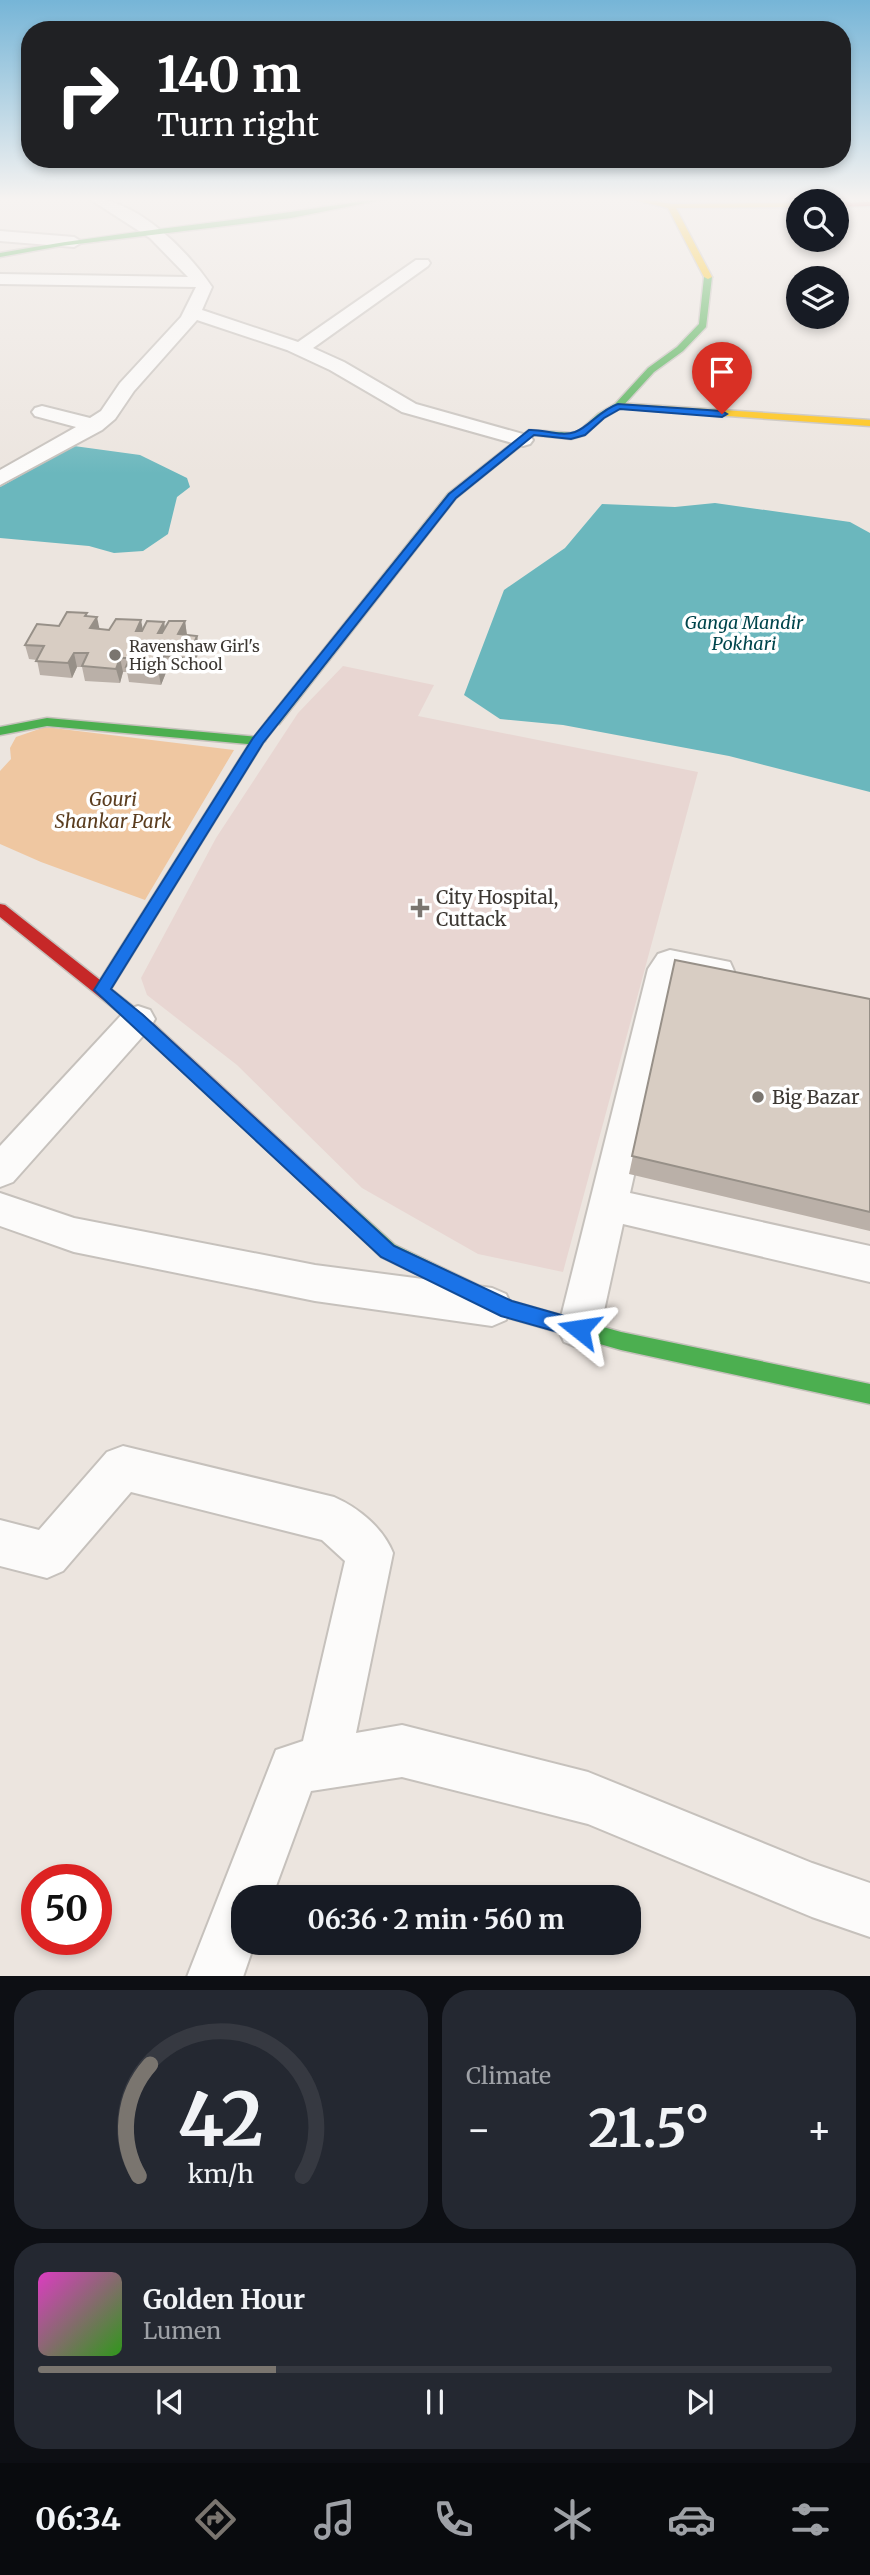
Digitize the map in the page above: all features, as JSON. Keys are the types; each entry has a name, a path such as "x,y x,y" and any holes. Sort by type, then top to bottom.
{"street":[{"path":"0,479 95,426 108,415 127,387 191,313 202,290"},
{"path":"300,349 382,290"},
{"path":"102,990 258,741 452,496 532,432 571,436 582,433 601,416 618,406 651,370 680,349 703,325 706,290"},
{"path":"191,313 300,349 337,366 409,408 523,440"},
{"path":"618,406 870,423"},
{"path":"42,412 95,426"},
{"path":"0,730 47,722 258,741"},
{"path":"0,909 138,1019 388,1251 508,1309"},
{"path":"579,1329 664,969 670,962 749,978"},
{"path":"0,1171 138,1019"},
{"path":"607,1204 870,1264"},
{"path":"0,1209 74,1235 315,1283 508,1309 621,1341 870,1394"},
{"path":"0,1543 47,1555 123,1468 334,1520 370,1553 324,1763"},
{"path":"249,1885 293,1768 402,1751 588,1798 812,1890 870,1910"},
{"path":"215,1976 231,1934"}],"shaded area":[{"name":"City Hospital, Cuttack","path":"343,666 434,685 418,716 698,772 563,1272 478,1254 362,1188 237,1065 147,995 141,978 216,838 298,713"}],"green space":[{"name":"Gouri Shankar Park","path":"45,727 234,750 145,900 0,844 0,771 11,759 10,748 16,737"}],"water":[{"path":"74,446 140,455 187,478 190,487 177,497 168,534 143,551 114,553 89,546 0,538 0,487"},
{"name":"Ganga Mandir Pokhari","path":"715,503 850,522 870,533 870,792 729,756 563,725 500,719 464,695 504,590 565,548 602,504 675,507"}],"building":[{"name":"Ravenshaw Girl's High School","path":"67,612 87,613 85,616 97,617 90,628 109,630 116,619 141,620 136,631 142,631 147,621 164,622 158,633 162,633 169,621 185,621 178,634 197,636 188,658 164,656 158,670 126,667 130,658 120,658 116,669 82,666 88,653 74,653 68,663 36,661 44,646 25,645 37,624 59,626"},
{"name":"Big Bazar","path":"675,960 870,999 870,1212 632,1156"}],"traffic: fast":[{"path":"274,721 452,496 532,432 571,436 582,433 601,416 618,406 651,370 680,349 703,325 707,290"},
{"path":"0,731 47,722 258,741"},
{"path":"345,1211 388,1251 508,1309 621,1341 870,1394"}],"traffic: slow":[{"path":"618,406 870,423"}],"traffic: jam":[{"path":"102,990 258,741 274,721"},
{"path":"0,909 138,1019 345,1211"}],"place":[{"name":"Ravenshaw Girl's High School","path":"115,655"},
{"name":"City Hospital, Cuttack","path":"420,908"},
{"name":"Big Bazar","path":"758,1097"}],"route":[{"path":"579,1329 508,1309 388,1251 138,1019 102,990 258,741 452,496 532,432 571,436 582,433 601,416 618,406 722,414"}]}
